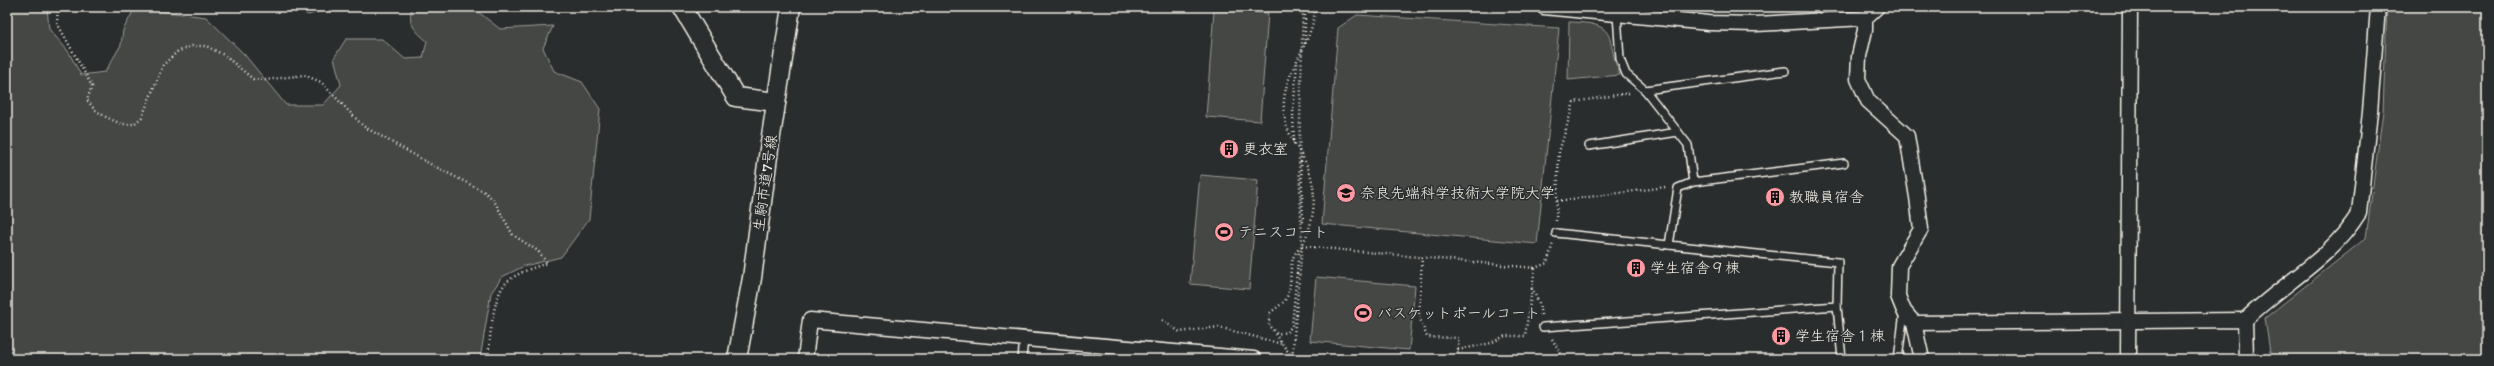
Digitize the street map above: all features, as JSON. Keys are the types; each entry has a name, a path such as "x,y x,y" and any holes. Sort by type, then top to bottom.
{"street":[{"path":"682,7 736,97 776,102"},
{"name":"生駒市道7号線","path":"738,359 752,278 776,102 791,7"},
{"path":"1544,7 1709,23 1756,24 1865,18 1877,7"},
{"path":"2128,359 2130,7"},
{"path":"1914,323 2245,320 2317,263 2351,226 2359,213 2370,112 2378,7"},
{"path":"1865,18 1865,30 1859,56 1858,79 1868,101 1907,136 1921,229 1899,266 1898,296 1904,311 1914,323 1922,359"},
{"path":"805,359 810,320 1024,337 1254,359"},
{"path":"2245,320 2246,359"}],"lane":[{"path":"1617,14 1620,59 1626,74 1645,90 1688,145 1693,182"},
{"path":"1645,90 1785,71"},
{"path":"1589,146 1678,132"},
{"path":"1669,245 1678,188 1693,182 1844,163"},
{"path":"1556,233 1838,262 1837,306 1842,359"},
{"path":"1543,326 1837,306"},
{"path":"1898,359 1904,311"},
{"path":"1022,359 1024,337"}],"path":[{"path":"58,7 57,23 92,86 87,100 94,109 121,124 134,124 142,117 163,65 177,52 190,46 206,46 224,55 253,80 266,80 304,75 321,82 363,126 432,165 483,191 493,199 513,235 538,251 547,263 526,270 506,284 496,301 488,359"},
{"path":"1303,243 1301,159 1294,143 1293,113 1296,68 1305,45 1304,7"},
{"path":"1292,358 1302,246 1299,157 1304,7"},
{"path":"1292,358 1268,323 1269,314 1286,298 1292,260 1302,246 1314,209 1314,194 1310,174 1291,140 1285,122 1283,100 1291,72 1308,40 1315,7"},
{"path":"1557,201 1669,186 1678,188"},
{"path":"1302,246 1534,268 1547,263 1556,233"},
{"path":"1273,332 1283,334 1292,327 1300,250"},
{"path":"1422,257 1419,316 1427,337 1459,338 1457,359"},
{"path":"1458,350 1491,343 1505,336 1525,336 1534,268"},
{"path":"1532,288 1539,303 1543,326 1564,359"},
{"path":"1162,320 1180,332 1218,327 1282,344"}],"shaded area":[{"path":"7,7 47,7 49,29 68,51 81,75 105,72 121,45 123,30 135,8 206,17 244,54 286,105 323,105 341,85 334,58 346,39 382,39 405,59 423,58 427,41 419,34 411,22 412,7 477,7 477,11 500,29 553,26 543,48 554,71 582,82 600,109 589,219 561,257 524,266 502,277 491,293 480,359 7,359"},
{"path":"294,7 335,7 308,15"},
{"path":"2387,7 2487,7 2487,359 2271,359 2265,318 2366,238 2383,111"},
{"path":"1214,10 1268,13 1260,121 1206,117"},
{"path":"1357,15 1559,28 1537,244 1322,224 1338,28"},
{"path":"1569,22 1586,23 1604,29 1611,42 1615,62 1620,75 1568,80"},
{"name":"テニスコート","path":"1200,175 1258,180 1249,289 1190,284"},
{"name":"バスケットボールコート","path":"1316,277 1415,286 1409,350 1310,341"}],"place":[{"name":"更衣室","path":"1229,149"},
{"name":"奈良先端科学技術大学院大学","path":"1346,193"},
{"name":"教職員宿舎","path":"1775,197"},
{"name":"テニスコート","path":"1224,232"},
{"name":"学生宿舎９棟","path":"1636,268"},
{"name":"バスケットボールコート","path":"1363,313"},
{"name":"学生宿舎１棟","path":"1781,336"}]}
